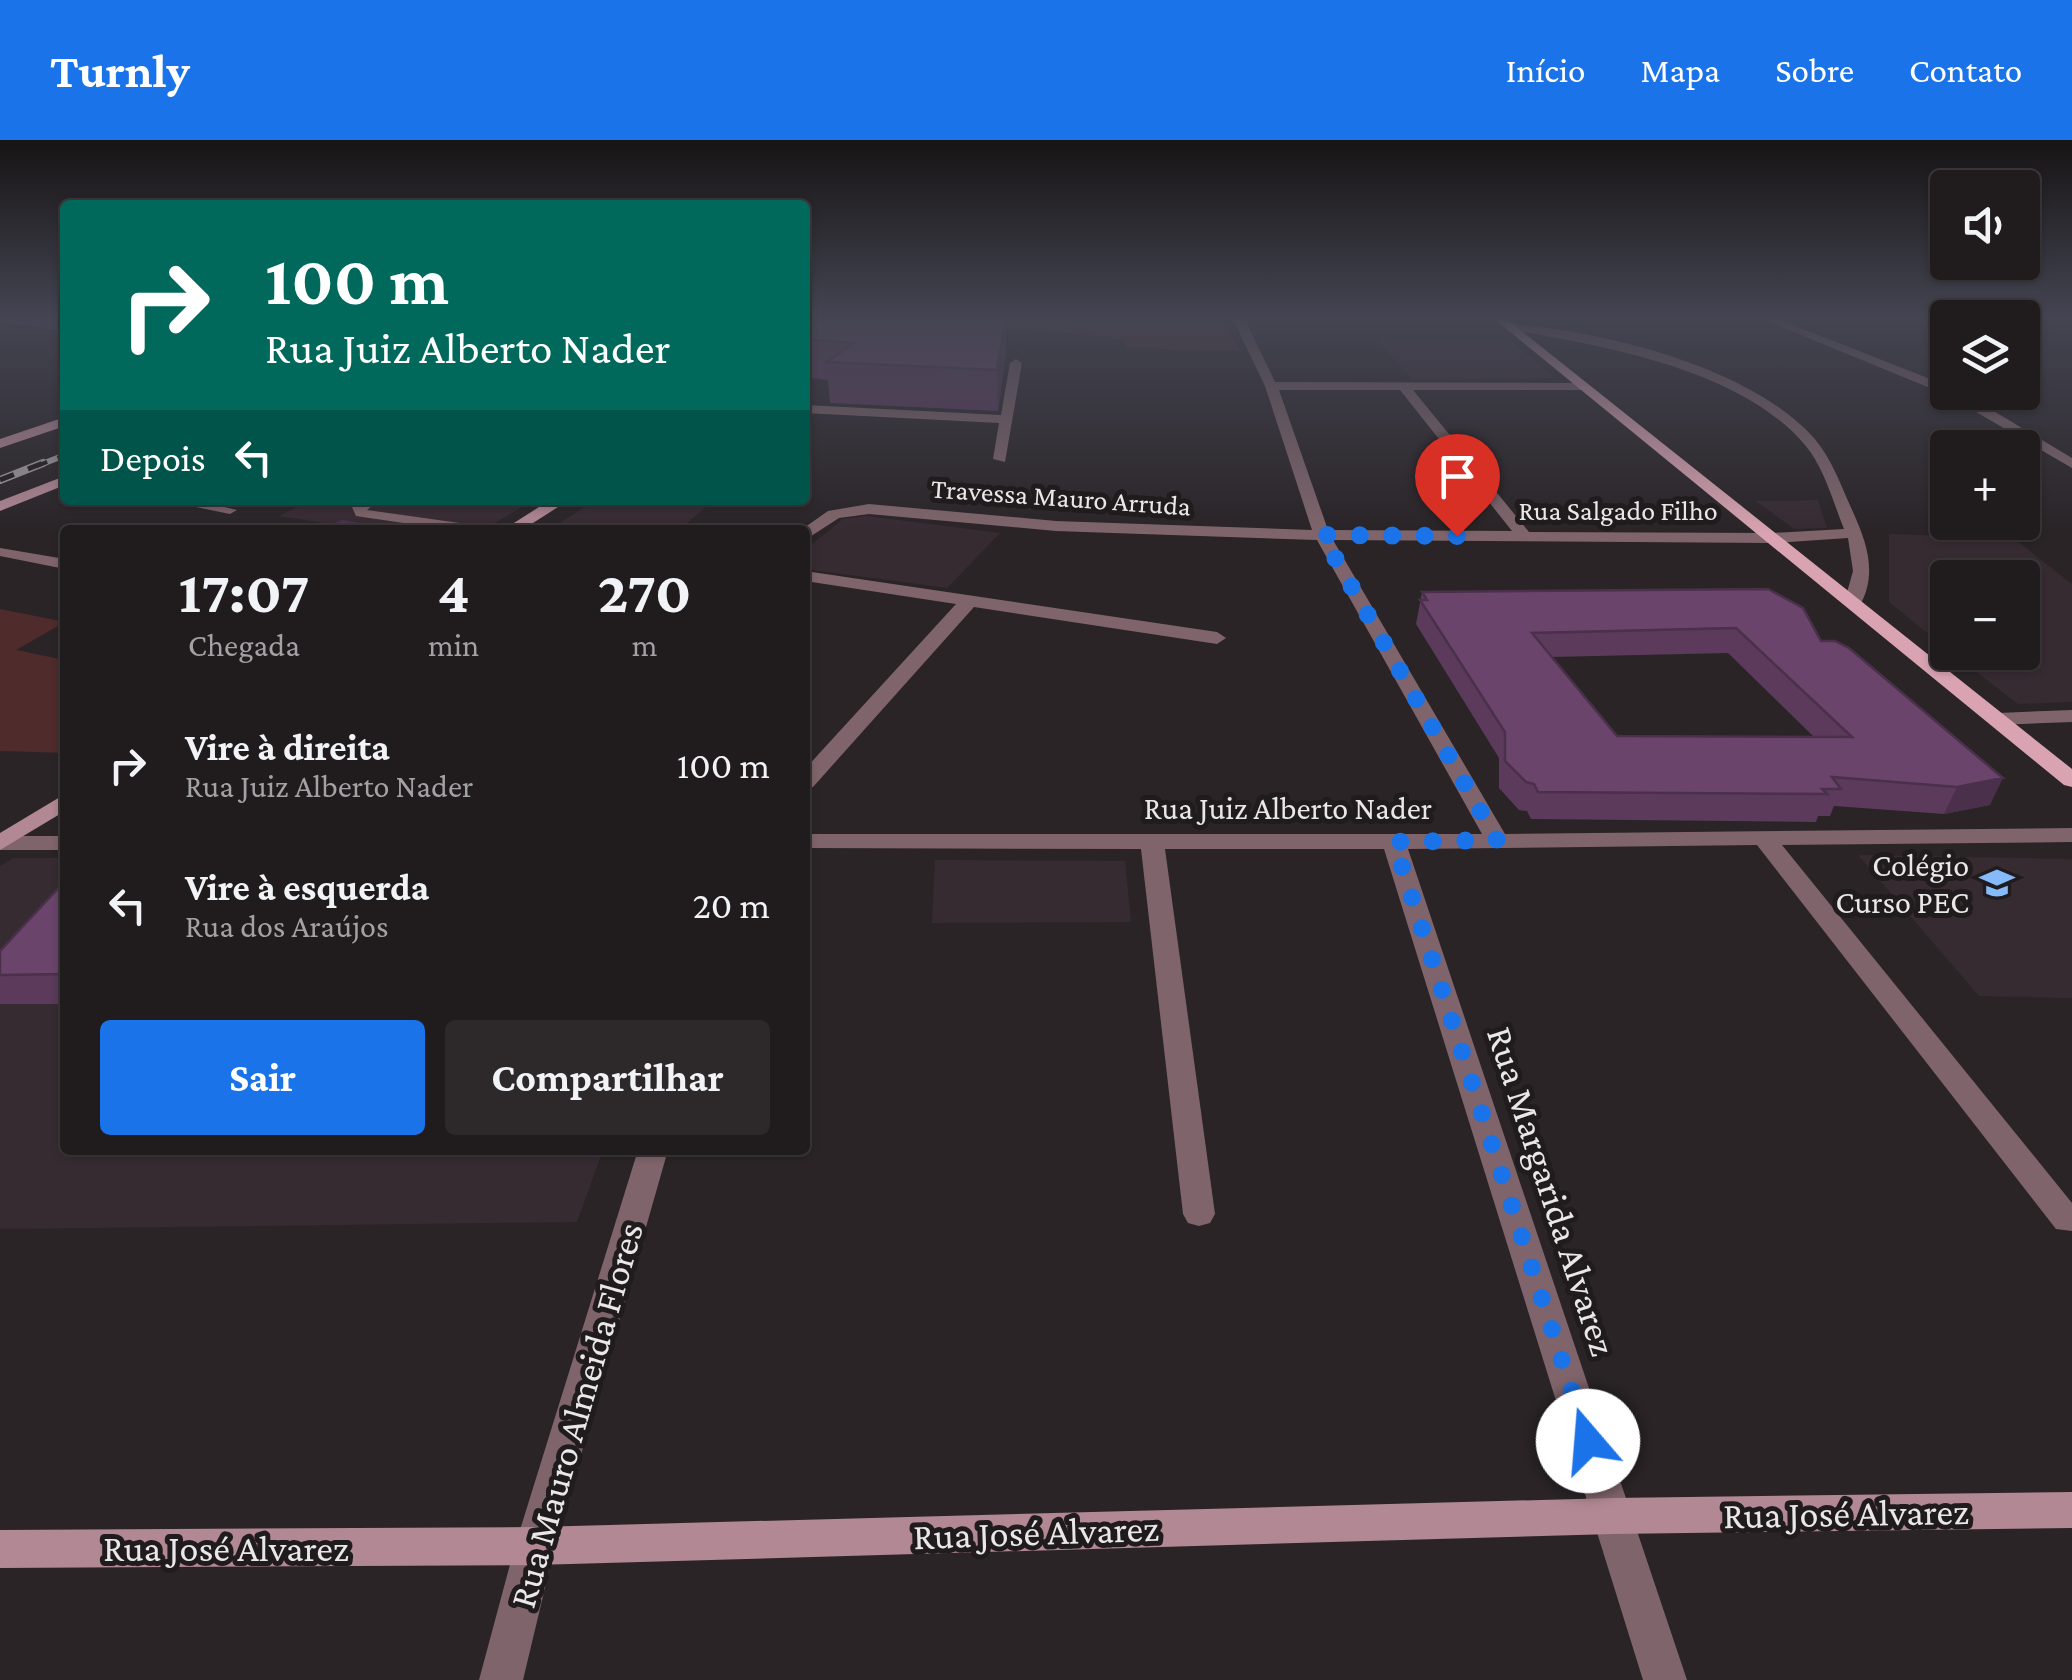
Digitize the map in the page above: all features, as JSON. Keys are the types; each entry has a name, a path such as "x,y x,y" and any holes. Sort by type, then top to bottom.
{"main road":[{"path":"1587,389 2072,780"},
{"path":"0,444 60,423"},
{"path":"0,506 60,483"},
{"path":"519,525 552,505"},
{"path":"0,843 60,804"},
{"name":"Rua José Alvarez","path":"0,1549 535,1546 1613,1516 2072,1510"}],"street":[{"path":"1000,459 1012,389"},
{"path":"1272,389 1322,535 1497,840"},
{"path":"1406,389 1525,537"},
{"path":"1731,389 1771,407 1811,443 1855,533 1862,588 1853,603"},
{"path":"810,409 1007,419"},
{"path":"1980,410 2072,464"},
{"name":"Travessa Mauro Arruda","path":"810,531 834,514 869,508 1056,526 1322,535"},
{"name":"Rua Salgado Filho","path":"1322,535 1772,538 1855,533"},
{"path":"810,577 1218,638"},
{"path":"810,776 969,601"},
{"path":"1998,719 2072,716"},
{"path":"810,747 833,751"},
{"name":"Rua Juiz Alberto Nader","path":"810,841 1394,842 2072,835"},
{"path":"1763,837 2067,1220"},
{"path":"1152,841 1200,1214"},
{"name":"Rua Margarida Alvarez","path":"1394,842 1665,1680"},
{"path":"0,843 60,843"},
{"name":"Rua Mauro Almeida Flores","path":"501,1680 535,1546 651,1155"}],"lane":[{"path":"200,505 230,510"},
{"path":"363,505 358,508 361,513 445,525"},
{"path":"0,552 60,563"}],"shaded area":[{"path":"1818,500 1827,528 1794,529 1756,501"},
{"path":"301,505 526,505 492,525 336,525 279,516"},
{"path":"588,505 708,505 685,525 556,525"},
{"path":"867,516 1000,533 947,588 810,570 810,546 843,519"},
{"path":"1889,534 1930,535 1930,540 2016,540 2072,584 2072,702 2018,704 1974,670 2040,670 2040,560 1930,560 1930,635 1889,602"},
{"path":"0,609 60,621 60,625 16,650 60,659 60,753 0,751"},
{"path":"1858,855 2072,859 2072,998 1979,996"},
{"path":"13,858 60,858 60,1155 601,1155 577,1222 0,1229 0,866"},
{"path":"935,860 1125,861 1131,922 932,923"}],"building":[{"path":"1768,589 1803,608 1821,641 1835,641 1849,648 2003,778 1957,787 1832,777 1841,789 1822,789 1827,794 1538,792 1534,784 1526,782 1505,761 1505,732 1420,600 1427,600 1422,592","holes":["1736,628 1852,737 1617,736 1532,633"]},
{"path":"60,886 60,974 0,975 0,951"}],"railway":[{"path":"37,466 60,457"},
{"path":"0,480 43,463"}],"place":[{"name":"Colégio Curso PEC","path":"1997,883"}],"route":[{"path":"1457,536 1322,535 1497,840 1394,842 1588,1441"}]}
